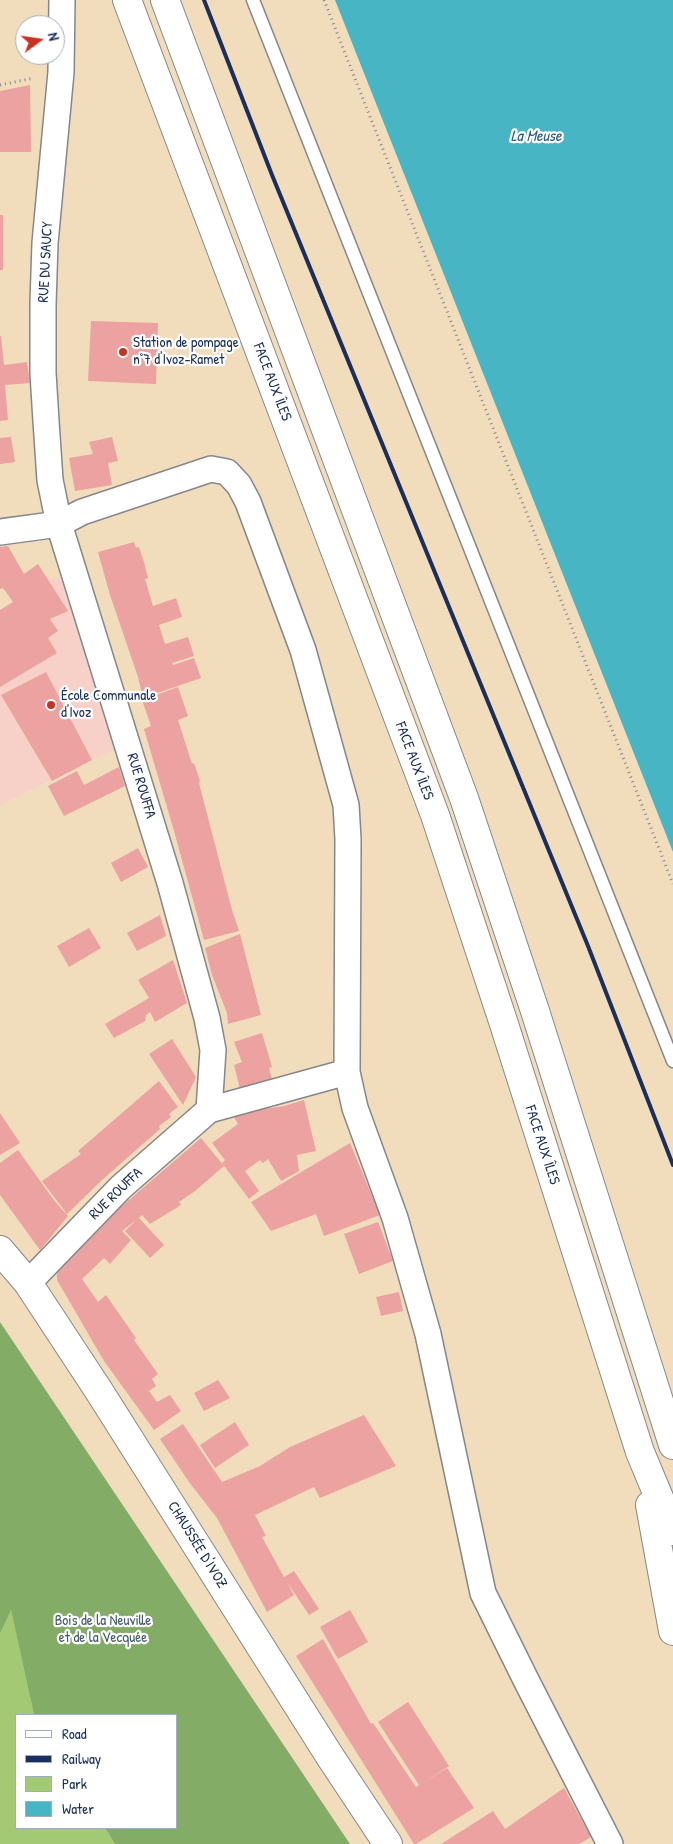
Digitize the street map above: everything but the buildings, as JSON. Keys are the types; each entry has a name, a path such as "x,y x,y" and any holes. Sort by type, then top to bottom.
{"main road":[{"name":"FACE AUX ÎLES","path":"127,0 434,815 503,1021 640,1452 673,1531"},
{"path":"165,0 464,798 535,1011 673,1445"},
{"name":"CHAUSSÉE D'IVOZ","path":"0,1250 28,1283 109,1407 320,1741 388,1844"},
{"path":"640,1452 673,1630"}],"street":[{"name":"RUE DU SAUCY","path":"59,524 50,480 44,402 43,353 45,243 61,72 62,0"},
{"path":"0,532 59,524 82,512 211,469 227,472 239,485 248,502 302,650 346,806 348,839 347,1072 355,1108 395,1218 428,1334 483,1593 610,1844"},
{"name":"RUE ROUFFA","path":"59,524 143,792 207,1018 213,1050 209,1110"},
{"name":"RUE ROUFFA","path":"28,1283 121,1187 209,1110 347,1072"}],"lane":[{"path":"253,0 673,1061"}],"path":[{"path":"324,0 673,884"},
{"path":"0,85 61,72"}],"shaded area":[{"name":"École Communale d'Ivoz","path":"60,577 117,748 0,805 0,610 49,579"}],"green space":[{"name":"Bois de la Neuville et de la Vecquée","path":"0,1322 350,1844 115,1844 106,1829 178,1829 178,1714 34,1714 11,1610 0,1634"},
{"path":"11,1609 34,1714 15,1714 15,1829 106,1829 115,1844 0,1844 0,1634"}],"water":[{"name":"La Meuse","path":"335,0 673,0 673,852 550,542"}],"railway":[{"path":"204,0 272,175 588,946 673,1165"}],"place":[{"name":"Station de pompage n°7 d'Ivoz-Ramet","path":"123,352"},
{"name":"École Communale d'Ivoz","path":"51,705"}]}
